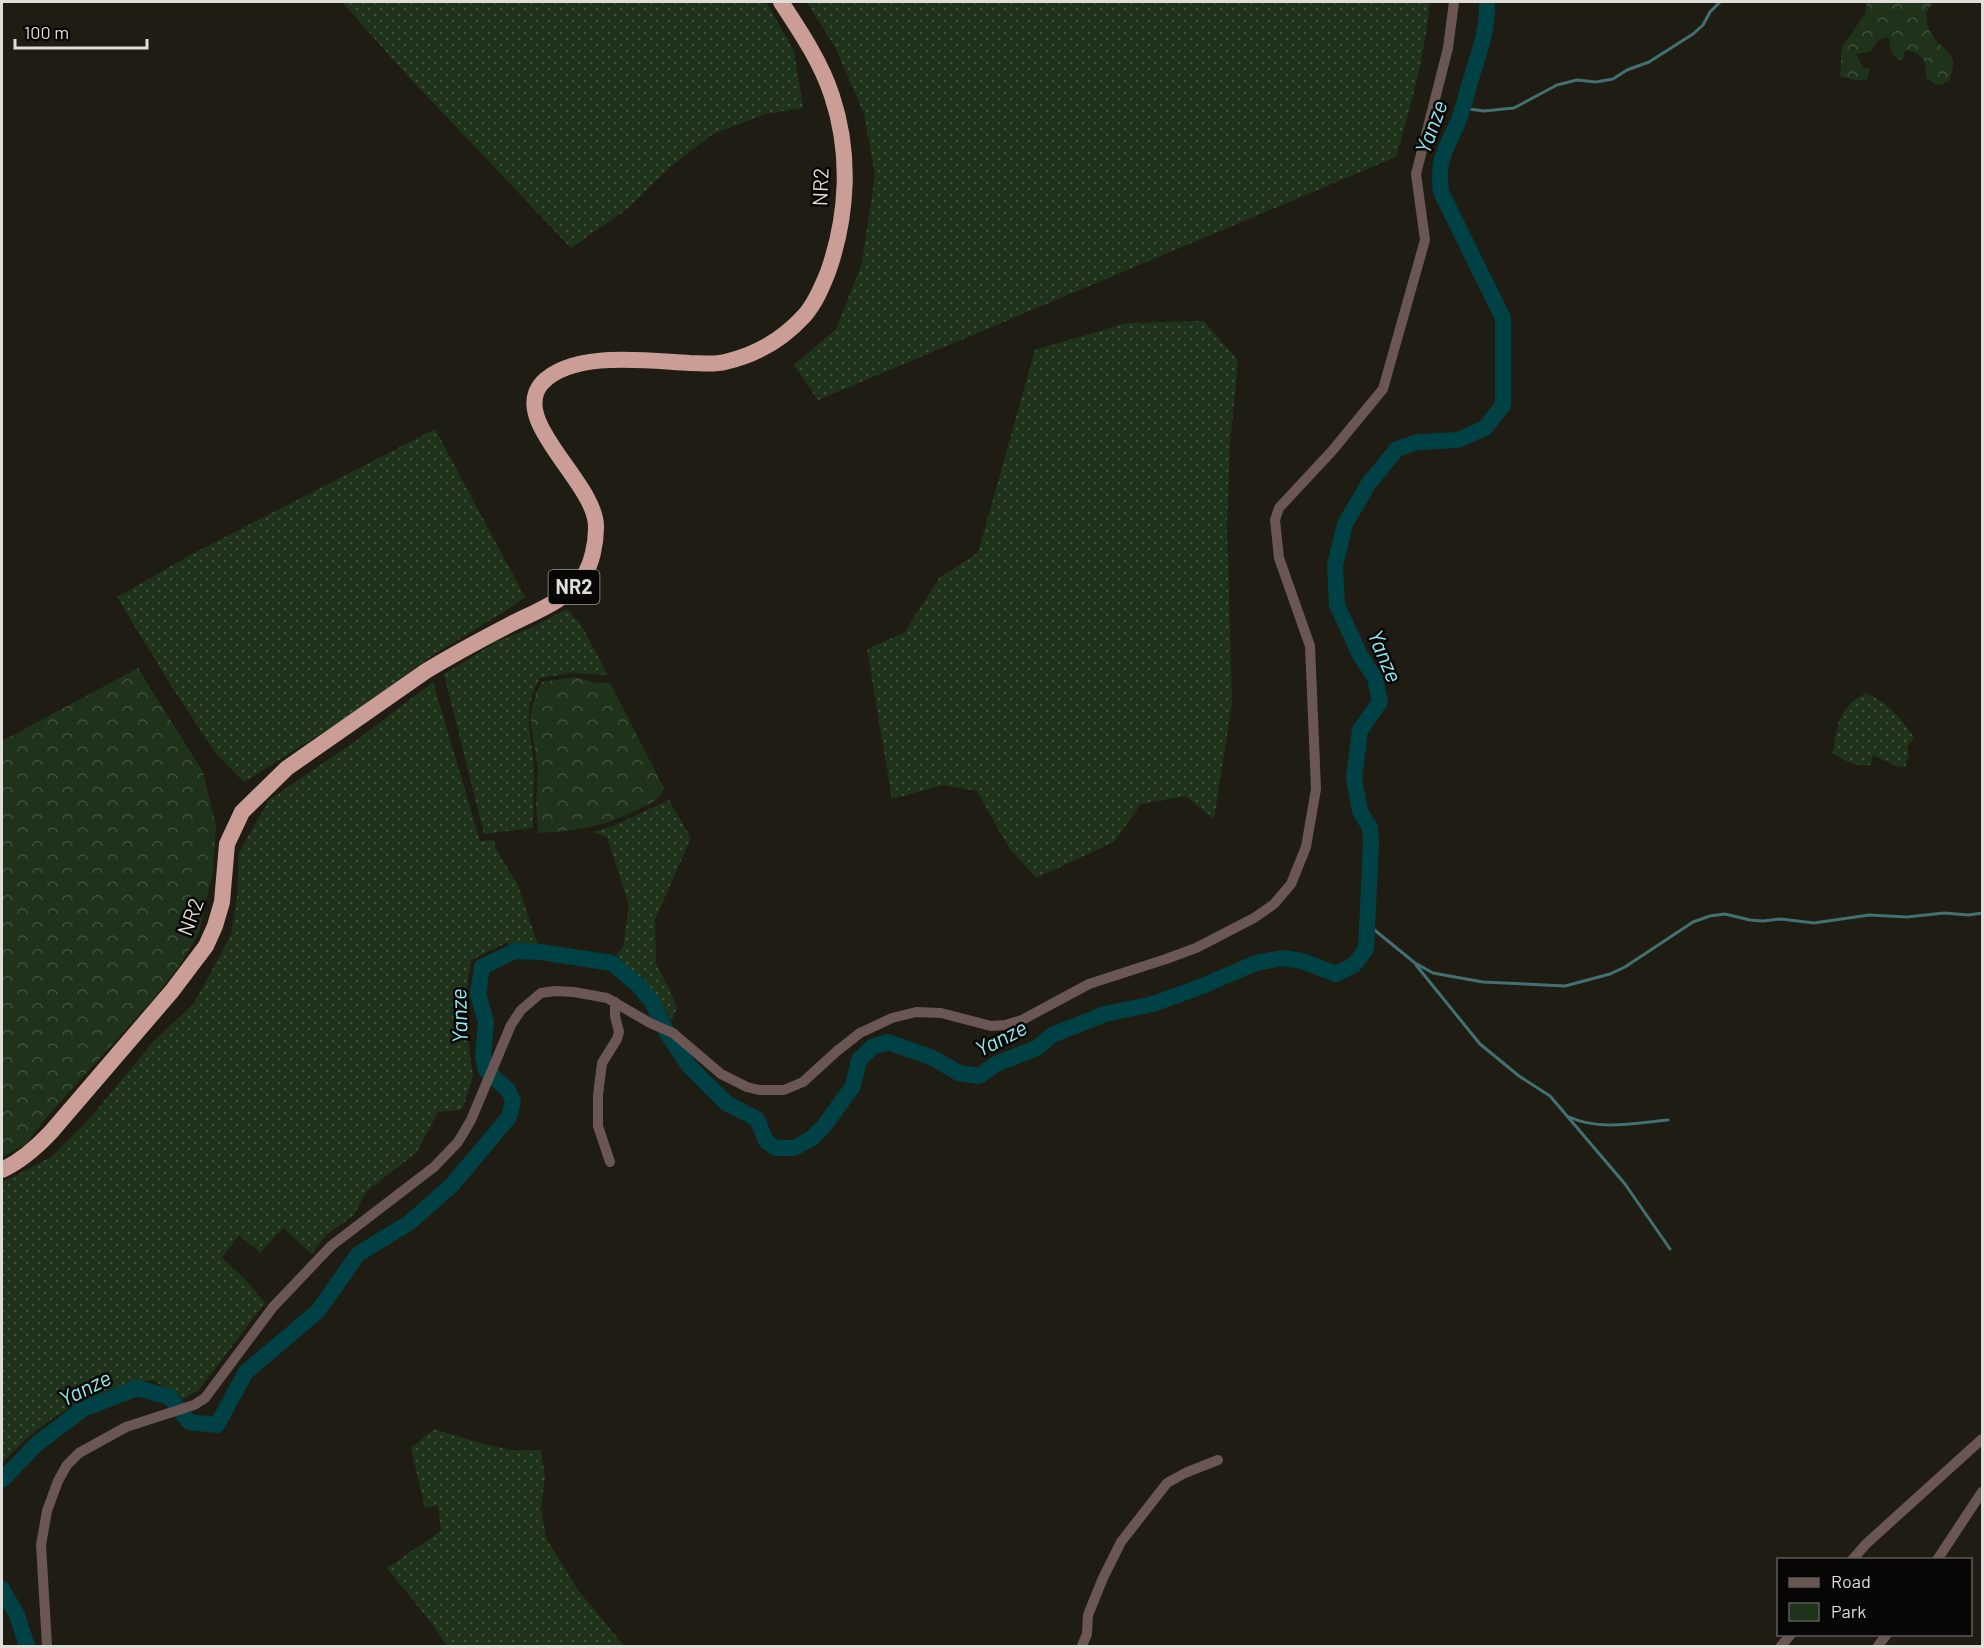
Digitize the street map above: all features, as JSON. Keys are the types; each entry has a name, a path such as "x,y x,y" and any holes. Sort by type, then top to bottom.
{"highway":[{"name":"NR2","path":"2,1170 30,1153 51,1132 172,991 206,946 212,935 222,902 227,844 236,822 252,801 287,768 416,678 450,656 547,605 574,587 584,576 590,563 597,522 593,507 578,481 548,441 537,421 534,397 542,384 571,365 593,361 723,363 747,356 767,346 785,334 806,315 821,290 833,257 841,224 846,177 842,131 832,94 808,46 782,2"}],"street":[{"path":"47,1647 41,1545 47,1511 67,1465 79,1453 126,1427 194,1406 205,1398 273,1307 332,1246 434,1167 458,1142 466,1130 504,1041 521,1010 541,993 574,992 607,998 650,1023 673,1033 721,1074 747,1087 759,1090 784,1090 803,1082 860,1033 892,1018 916,1012 941,1013 991,1026 1022,1020 1089,984 1197,948 1254,918 1274,904 1292,884 1306,847 1316,789 1310,646 1279,558 1275,520 1279,508 1288,496 1332,451 1383,389 1425,240 1416,174 1448,48 1454,2"},
{"path":"610,1162 598,1126 598,1095 602,1063 619,1032 615,1016 615,1002"},
{"path":"1854,1558 1866,1544 1983,1439"},
{"path":"1082,1647 1087,1634 1088,1615 1121,1542 1167,1483 1218,1460"},
{"path":"1938,1558 1983,1492"}],"green space":[{"path":"342,2 766,2 794,51 803,108 765,114 713,134 669,168 627,209 571,248 404,72"},
{"path":"807,2 1430,2 1421,61 1396,157 818,400 794,365 836,329 862,263 875,175 864,114 836,49"},
{"path":"1867,2 1933,2 1926,13 1928,26 1936,41 1951,56 1953,65 1950,80 1937,85 1926,78 1926,67 1921,57 1907,50 1904,52 1903,59 1900,60 1894,56 1889,45 1891,40 1886,37 1878,41 1870,52 1856,54 1863,68 1870,68 1867,80 1854,80 1840,76 1842,47 1865,14"},
{"path":"1204,321 1238,361 1230,444 1227,527 1232,703 1214,819 1185,796 1141,804 1114,842 1036,878 1009,848 977,791 943,785 892,799 867,649 904,633 940,577 978,553 1035,350 1127,323"},
{"path":"435,429 525,597 436,653 344,719 244,782 216,754 117,597 196,552"},
{"path":"567,609 581,625 608,675 572,673 540,678 530,702 529,713 534,771 533,828 484,834 444,674 498,641 531,628"},
{"path":"138,668 203,772 216,826 213,871 199,933 180,965 154,998 46,1118 25,1145 2,1157 2,741"},
{"path":"576,677 596,683 610,683 664,788 653,802 601,824 565,831 538,833 536,802 538,769 530,716 536,693 542,682"},
{"path":"433,682 480,841 494,840 496,849 517,883 539,948 506,943 471,960 466,994 467,1033 473,1076 462,1110 438,1112 417,1152 366,1192 354,1215 326,1235 312,1254 283,1228 260,1253 239,1235 222,1258 246,1280 265,1303 198,1391 183,1399 153,1380 109,1390 89,1398 52,1419 34,1432 2,1463 2,1181 51,1157 91,1117 153,1042 194,1003 231,935 237,897 239,852 269,800 357,740"},
{"path":"1866,693 1888,707 1915,738 1907,747 1909,754 1905,767 1896,766 1873,755 1871,765 1856,764 1833,753 1841,717 1850,704"},
{"path":"669,800 691,838 655,920 656,964 677,1008 672,1021 656,996 616,955 623,947 629,905 607,837 593,832 613,826"},
{"path":"434,1429 512,1450 541,1450 545,1478 541,1508 546,1538 578,1590 624,1646 447,1646 387,1568 441,1531 438,1505 425,1508 411,1448"}],"waterway":[{"name":"Yanze","path":"2,1480 38,1443 83,1409 137,1388 170,1397 189,1422 217,1425 246,1372 318,1311 358,1254 409,1223 452,1185 509,1117 513,1101 508,1090 486,1070 483,1057 486,1022 478,994 482,967 515,951 541,952 612,963 640,987 652,1002 667,1033 689,1066 726,1103 757,1119 766,1141 776,1148 794,1148 811,1139 824,1126 853,1086 859,1060 872,1047 888,1042 933,1058 959,1073 979,1076 996,1064 1037,1048 1052,1035 1105,1014 1153,1004 1256,963 1282,958 1302,961 1336,974 1354,965 1366,949 1371,845 1370,828 1360,811 1354,778 1360,730 1380,702 1375,678 1360,655 1337,605 1335,565 1345,524 1369,483 1397,449 1417,442 1458,440 1485,428 1503,405 1503,318 1441,192 1440,181 1443,156 1458,122 1482,43 1487,2"},
{"path":"1462,108 1484,111 1514,108 1557,85 1577,80 1596,82 1613,79 1627,70 1649,62 1693,34 1703,25 1710,12 1720,2"},
{"path":"1367,930 1372,928 1415,963 1433,973 1483,982 1565,986 1610,974 1625,967 1693,922 1710,916 1725,914 1750,920 1781,919 1814,923 1869,915 1907,917 1944,913 1969,915 1982,913"},
{"path":"1416,965 1480,1044 1519,1076 1550,1096 1625,1184 1670,1249"},
{"path":"1569,1117 1605,1125 1668,1120"},
{"name":"Yanze","path":"2,1589 17,1615 27,1646"}]}
